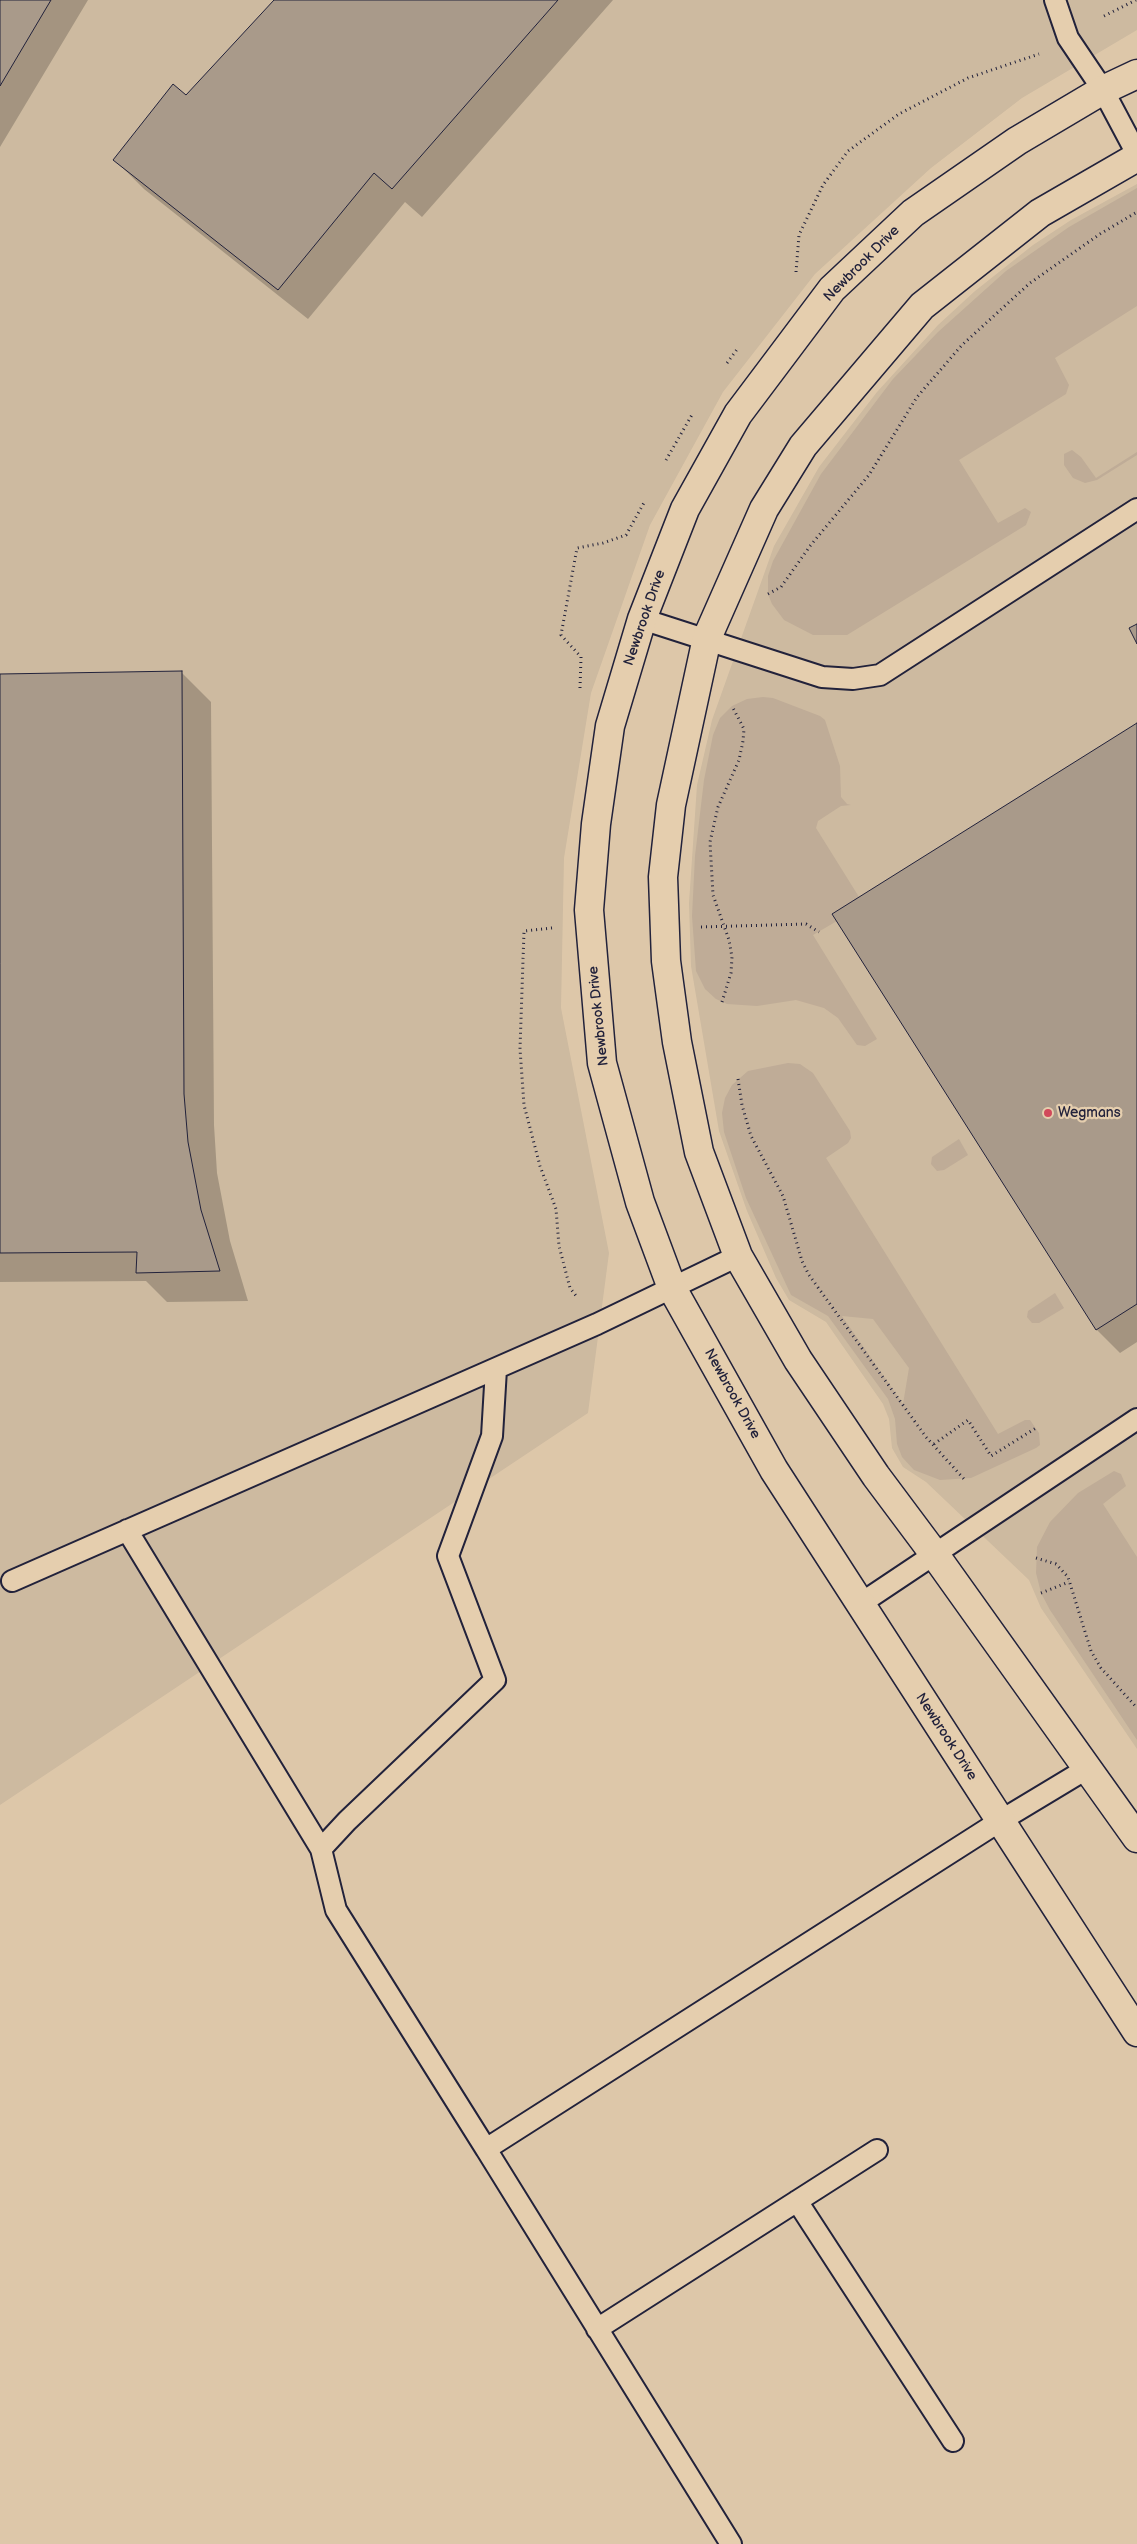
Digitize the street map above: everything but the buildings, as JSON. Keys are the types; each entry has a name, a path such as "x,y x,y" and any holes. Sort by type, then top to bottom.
{"street":[{"name":"Newbrook Drive","path":"1137,74 1103,90 1017,141 913,213 832,289 738,414 685,508 642,619 610,726 596,824 589,910 602,1063 640,1202 672,1288 774,1470 1137,2032"},
{"path":"1137,155 1040,213 922,306 803,446 764,509 739,561 707,638 671,805 663,877 666,961 676,1042 700,1152 738,1256 804,1368 876,1476 935,1555 1137,1838"}],"lane":[{"path":"1055,0 1068,38 1103,90 1137,155"},
{"path":"642,619 707,638 822,677 853,679 880,676 1137,509"},
{"path":"12,1581 496,1369 738,1256"},
{"path":"322,1849 347,1821 496,1680 448,1556 492,1436 496,1369"},
{"path":"860,1604 1137,1419"},
{"path":"127,1530 322,1849 336,1910 732,2544"},
{"path":"486,2149 1000,1821 1088,1768"},
{"path":"598,2329 877,2150"},
{"path":"797,2201 953,2441"}],"path":[{"path":"1104,16 1136,0"},
{"path":"792,280 798,267 798,234 823,185 848,151 899,114 968,78 1042,53"},
{"path":"768,594 781,587 810,546 869,475 917,397 962,345 1030,283 1100,234 1137,212"},
{"path":"722,1002 727,990 732,965 729,940 713,895 710,842 718,807 739,760 744,741 744,729 732,706"},
{"path":"692,927 806,924 819,932"},
{"path":"738,1079 742,1106 751,1136 783,1196 802,1261 818,1289 841,1316 903,1404 964,1479"},
{"path":"934,1444 968,1420 991,1456 1036,1428"},
{"path":"1036,1558 1056,1564 1062,1569 1069,1582 1092,1652 1101,1668 1137,1708"},
{"path":"1041,1593 1069,1582"}],"shaded area":[{"path":"0,0 1137,0 1137,30 1022,98 931,168 815,274 723,392 650,525 591,693 564,858 561,1008 609,1253 588,1413 0,1805"},
{"path":"1137,184 1137,1749 1041,1608 1029,1580 926,1482 903,1467 892,1448 889,1419 883,1404 826,1322 789,1300 776,1278 747,1211 719,1131 691,966 689,903 697,785 712,720 774,546 819,467 877,392 938,325 975,291 1033,245 1071,220"},
{"path":"1137,188 1137,306 1055,358 1069,385 1066,394 959,460 998,523 1025,508 1031,512 1026,525 847,635 813,635 784,620 772,604 768,594 768,576 773,561 821,474 893,379 938,332 1006,271 1069,227"},
{"path":"1072,450 1081,457 1096,478 1137,452 1137,455 1097,480 1085,483 1073,478 1064,465 1064,454"},
{"path":"773,698 820,716 825,720 840,766 841,797 847,804 851,805 841,806 818,821 816,828 859,897 833,914 837,921 813,935 877,1039 865,1046 857,1045 838,1018 824,1008 796,1000 757,1006 727,1004 716,999 705,989 696,971 692,916 695,856 704,780 713,735 720,718 732,706 747,699"},
{"path":"788,1063 800,1064 813,1073 850,1131 851,1138 848,1143 826,1158 998,1434 1025,1420 1030,1420 1039,1433 1040,1445 971,1478 940,1480 914,1470 902,1457 897,1444 895,1419 888,1399 828,1316 791,1295 746,1198 724,1132 722,1113 725,1098 732,1085 748,1071","holes":["842,1316 873,1319 909,1368 903,1404"]},
{"path":"959,1139 968,1155 944,1170 937,1171 931,1164 932,1157"},
{"path":"1055,1293 1064,1308 1039,1323 1032,1323 1027,1317 1028,1311"},
{"path":"1114,1471 1121,1474 1126,1486 1103,1504 1137,1557 1137,1740 1050,1610 1041,1593 1036,1573 1037,1547 1050,1522 1078,1493"}],"place":[{"name":"Wegmans","path":"1048,1113"}]}
